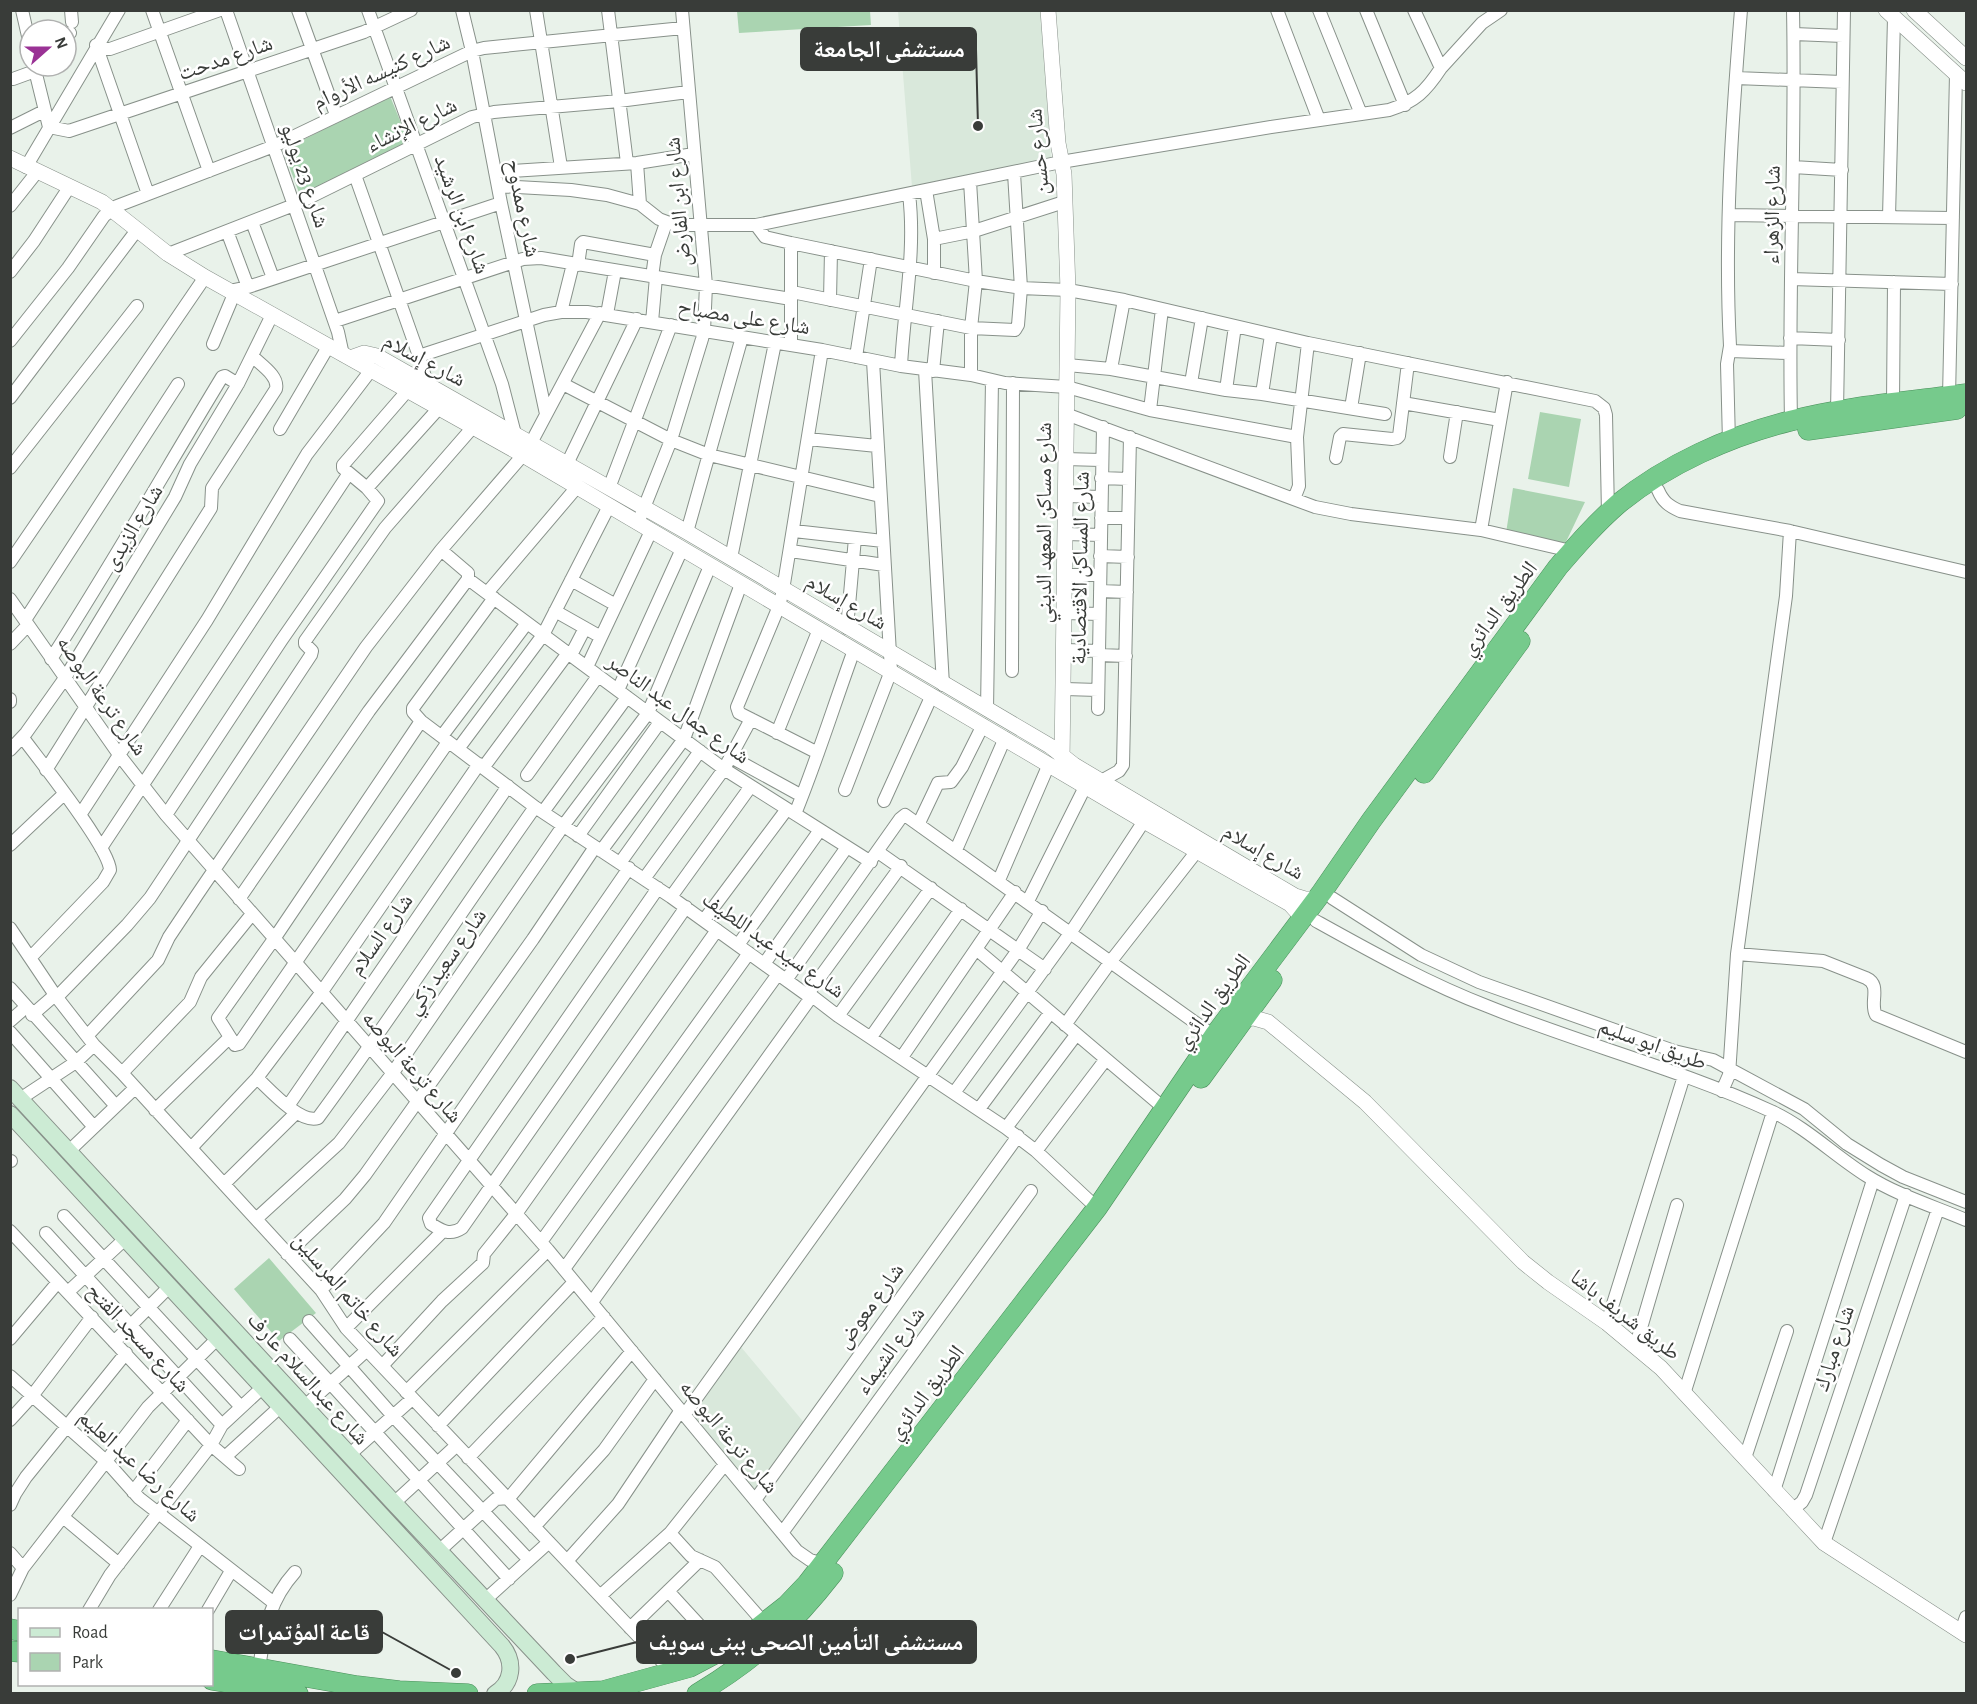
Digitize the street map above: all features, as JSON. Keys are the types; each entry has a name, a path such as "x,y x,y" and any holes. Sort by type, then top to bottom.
{"highway":[{"name":"الطريق الدائري","path":"1396,800 1471,685 1571,551 1618,510 1701,466 1760,443 1893,403 1958,396"},
{"name":"الطريق الدائري","path":"1646,494 1680,464 1729,442 1791,420 1966,408"},
{"name":"الطريق الدائري","path":"697,1694 769,1644 797,1617 816,1594 959,1408 1217,1044 1308,922 1377,824 1571,570 1604,533 1618,510"},
{"name":"الطريق الدائري","path":"537,1694 612,1692 673,1673 715,1655 765,1624 807,1584 1097,1208 1165,1110 1217,1044 1244,1019 1308,922"},
{"path":"715,1655 706,1671 709,1676 718,1680"},
{"path":"213,1660 324,1681 401,1692 454,1693"},
{"path":"213,1680 298,1694"}],"main road":[{"name":"شارع عبدالسلام عارف","path":"15,1094 485,1600 560,1679 578,1693"},
{"name":"شارع عبدالسلام عارف","path":"10,1114 502,1646 509,1658"},
{"path":"172,1261 168,1284 187,1277"},
{"path":"495,1694 505,1685 511,1672 509,1658 517,1660 525,1658 530,1647"}],"street":[{"path":"10,206 31,170 49,127 118,10"},
{"path":"152,10 209,171"},
{"path":"96,45 102,49 110,49 220,10"},
{"name":"شارع 23 يوليو","path":"226,10 347,357"},
{"path":"298,10 336,115"},
{"name":"شارع ابن الرشيد","path":"368,10 506,394 515,434"},
{"name":"شارع مدحت","path":"49,127 69,131 375,28 411,10"},
{"name":"شارع ممدوح","path":"462,10 546,414"},
{"path":"536,10 561,167"},
{"path":"609,10 619,101 640,204"},
{"name":"شارع ابن الفارض","path":"587,668 616,605 644,527 645,509 671,440 704,331 706,285 699,227 682,10"},
{"name":"شارع حسن","path":"1048,10 1058,143 1062,162 1068,290"},
{"path":"1277,10 1319,120"},
{"path":"1319,10 1361,114"},
{"path":"1366,10 1405,105"},
{"path":"1414,10 1441,68"},
{"path":"498,186 571,190 607,195 640,204 666,223 699,227 756,225 1062,162 1319,120 1389,111 1417,98 1482,23 1501,10"},
{"path":"1729,442 1727,364 1730,351 1729,215 1732,110 1741,10"},
{"name":"شارع الزهراء","path":"1791,420 1789,352 1793,167 1793,10"},
{"path":"1844,10 1839,340 1850,415"},
{"path":"1914,10 1966,58"},
{"path":"1890,14 1961,78 1953,218 1952,284 1958,396"},
{"path":"1889,217 1890,14"},
{"name":"شارع كنيسه الأروام","path":"111,209 274,146 472,51 683,28"},
{"path":"1794,34 1843,36"},
{"path":"96,45 148,194"},
{"path":"13,79 18,76"},
{"path":"37,78 49,127"},
{"path":"1736,78 1842,82"},
{"name":"شارع الإنشاء","path":"168,254 294,205 462,121 483,113 619,101 688,92"},
{"path":"10,128 44,111"},
{"path":"495,172 632,163 694,154"},
{"name":"شارع إسلام","path":"10,158 31,170 92,196 168,254 205,278 237,291 272,315 328,347 473,427 567,464 687,532 890,652 938,690"},
{"path":"1793,167 1842,170"},
{"path":"335,321 513,261 541,258 706,285 830,300 971,328 1012,331 1017,328 1021,288 1014,173"},
{"path":"355,175 427,384"},
{"path":"970,181 976,281 971,328 971,375"},
{"path":"10,272 34,241 70,186"},
{"path":"926,190 934,239 934,273"},
{"path":"901,366 904,314 911,267 912,231 909,194"},
{"path":"934,239 974,231 1064,202"},
{"path":"237,291 501,203"},
{"path":"10,341 111,209"},
{"path":"1729,215 1953,218"},
{"path":"252,222 273,278"},
{"path":"652,322 656,255 666,223"},
{"path":"756,225 765,237 934,273 1021,288 1068,290 1124,300 1308,343 1595,400 1604,408 1606,415 1618,510"},
{"path":"10,398 137,230"},
{"path":"213,344 237,291 227,231"},
{"path":"561,312 583,242 656,255"},
{"path":"791,243 791,345"},
{"path":"830,300 831,251"},
{"path":"856,357 871,259"},
{"path":"15,1094 51,1078 76,1062 90,1040 154,965 169,937 344,678 405,594 527,449 603,314 615,271"},
{"path":"10,562 205,278"},
{"path":"1791,279 1952,284"},
{"path":"1893,403 1894,282"},
{"name":"شارع مساكن المعهد الديني","path":"1058,764 1065,689 1068,290"},
{"path":"1111,369 1124,300"},
{"path":"10,468 137,306"},
{"path":"1150,410 1162,309"},
{"name":"شارع على مصباح","path":"419,356 527,320 561,312 603,314 822,350 901,366 1012,383 1067,387 1150,410 1297,436"},
{"name":"شارع الزيدى","path":"10,750 23,738 65,678 175,497 190,464 238,384 272,315"},
{"path":"1191,383 1202,318"},
{"path":"567,464 637,319"},
{"path":"884,801 938,690 929,370 938,321"},
{"path":"609,488 671,325"},
{"path":"1226,390 1235,326"},
{"path":"1262,394 1271,335"},
{"path":"687,532 742,337"},
{"path":"1790,338 1839,340"},
{"path":"731,558 775,343"},
{"path":"1294,499 1299,486 1297,436 1308,343"},
{"path":"280,429 328,347"},
{"path":"818,753 739,713 737,707 779,606 783,590 822,350"},
{"path":"1730,351 1789,352"},
{"path":"1351,408 1360,353"},
{"name":"شارع إسلام","path":"347,357 371,354 515,434 527,449 577,487 854,650 891,671 938,690 985,717 1050,746 1058,764 1086,785 1197,851 1287,897 1325,898"},
{"path":"46,770 211,508 212,488 276,388 276,379 252,356"},
{"path":"845,790 891,671 873,361"},
{"path":"1336,458 1340,437 1343,434 1397,438 1399,436 1408,363"},
{"path":"1067,366 1153,375 1226,390 1384,414"},
{"path":"80,815 207,620 307,454 371,370"},
{"path":"51,659 119,552 142,508 222,377 225,376 238,384"},
{"path":"919,823 938,783 951,782 962,767 985,717 992,380"},
{"path":"1481,530 1507,382"},
{"path":"1012,383 1012,671"},
{"path":"10,644 178,384"},
{"path":"563,384 635,423 709,455 880,496"},
{"path":"166,815 281,641 378,501 367,488 343,468 344,463 408,390"},
{"path":"1403,403 1500,420"},
{"path":"367,488 439,408"},
{"path":"1450,457 1457,412"},
{"path":"1066,414 1332,511 1481,530 1571,551"},
{"path":"10,1021 56,996 143,907 311,655 312,651 305,644 305,640 385,528 473,427"},
{"name":"شارع المساكن الاقتصادية","path":"1098,709 1103,427"},
{"path":"1101,781 1119,771 1123,765 1130,437"},
{"path":"808,439 877,446"},
{"path":"1065,459 1101,460"},
{"path":"101,848 349,473"},
{"path":"1101,478 1129,479"},
{"path":"527,623 449,742 296,964 239,1044 235,1045 218,1018 421,721 413,712 413,708 491,596 577,487"},
{"path":"1646,494 1680,511 1790,531 1966,572"},
{"path":"1066,496 1101,497"},
{"path":"449,742 543,635 609,506"},
{"path":"1101,518 1128,518"},
{"path":"794,531 883,541"},
{"path":"1722,1091 1729,1070 1737,954 1786,596 1790,531"},
{"path":"1066,534 1101,535"},
{"path":"847,628 855,538"},
{"path":"257,1078 307,1119 318,1118 369,1048 460,912 539,810 622,694 682,549"},
{"name":"شارع جمال عبد الناصر","path":"441,550 468,573 468,579 724,769 847,847 900,866 1045,969"},
{"path":"791,551 884,566"},
{"path":"1100,556 1128,556"},
{"name":"شارع سعيد زكي","path":"256,1219 339,1143 392,1074 563,826 648,712 710,566"},
{"path":"1065,575 1100,575"},
{"path":"239,899 369,711 468,579"},
{"path":"571,580 616,605"},
{"path":"287,1254 354,1187 417,1103 598,849 684,739 741,584"},
{"path":"1100,591 1127,592"},
{"name":"شارع ترعة البوصه","path":"10,599 142,787 345,1021 545,1246 797,1551"},
{"path":"555,611 601,637"},
{"path":"1065,613 1100,614"},
{"path":"191,1148 257,1078 321,993 481,766 569,654 585,628"},
{"path":"777,733 819,629"},
{"path":"704,920 802,796 854,650"},
{"path":"1065,650 1126,656"},
{"path":"526,775 598,676"},
{"path":"1065,689 1098,690"},
{"name":"شارع إسلام","path":"985,717 1005,738 1058,764 1101,781 1287,897 1308,922"},
{"path":"644,879 724,769 751,719"},
{"name":"شارع سيد عبد اللطيف","path":"421,721 539,810 686,907 838,1016 1018,1136 1097,1208"},
{"path":"578,836 660,722"},
{"path":"23,738 80,815 110,864 106,879 31,957"},
{"path":"956,850 1005,738"},
{"path":"321,1290 384,1223 700,751"},
{"path":"731,756 802,796"},
{"path":"999,880 1058,764"},
{"path":"1028,901 1086,785"},
{"name":"شارع السلام","path":"224,1184 292,1109 345,1021 508,786"},
{"path":"670,897 751,786"},
{"path":"10,845 64,794"},
{"path":"564,1269 874,857 902,816 909,816 1112,961 1217,1044"},
{"path":"954,1093 1071,932 1144,821"},
{"path":"738,945 820,830"},
{"path":"764,964 847,847"},
{"path":"1065,1025 1197,851"},
{"path":"592,1302 900,866"},
{"path":"658,888 429,1218 430,1223 450,1233 462,1228 686,907"},
{"path":"838,1016 931,888"},
{"path":"902,1057 1015,892"},
{"name":"طريق ابو سليم","path":"1325,898 1421,955 1479,982 1674,1051 1713,1060 1804,1109 1847,1144 1881,1165 1966,1202"},
{"path":"871,1037 961,909"},
{"path":"567,1561 618,1504 1018,950 1042,911"},
{"path":"122,1073 190,1002 201,976 252,914"},
{"name":"طريق ابو سليم","path":"1308,922 1486,1006 1684,1076 1773,1112 1873,1180 1966,1220"},
{"name":"شارع خاتم المرسلين","path":"10,928 56,996 90,1040 321,1290 346,1328 673,1673"},
{"path":"382,1366 442,1301 483,1263 484,1254 516,1214 717,930"},
{"path":"976,949 1165,1110"},
{"path":"350,1455 393,1416 409,1395 545,1246 749,953"},
{"path":"1737,954 1823,961 1866,978 1874,987 1873,1006 1876,1015 1966,1053"},
{"path":"10,988 116,1106"},
{"name":"طريق شريف باشا","path":"1262,994 1268,1013 1290,1034 1293,1041"},
{"path":"979,1109 1050,1012"},
{"name":"طريق شريف باشا","path":"1244,1019 1264,1020 1293,1041 1382,1118 1511,1251 1548,1282 1636,1345 1685,1391 1774,1491 1824,1543 1965,1628"},
{"path":"10,1032 94,1127"},
{"path":"1006,1128 1076,1035"},
{"path":"155,1110 230,1038"},
{"path":"1036,1151 1106,1059"},
{"path":"1607,1323 1684,1076"},
{"path":"69,1151 135,1088"},
{"path":"1685,1391 1773,1112"},
{"name":"شارع معوض","path":"755,1500 1018,1136"},
{"path":"1774,1491 1873,1180"},
{"name":"شارع الشيماء","path":"782,1533 1031,1191"},
{"name":"شارع مبارك","path":"1792,1510 1802,1502 1806,1495 1906,1195"},
{"path":"1636,1345 1677,1205"},
{"path":"1824,1543 1938,1209"},
{"path":"64,1216 241,1407"},
{"path":"346,1328 443,1231"},
{"path":"46,1233 222,1425"},
{"name":"شارع مسجد الفتح","path":"13,1237 92,1317 211,1445 238,1469"},
{"path":"68,1292 126,1238"},
{"path":"10,1339 58,1282"},
{"path":"438,1426 574,1282"},
{"path":"114,1342 149,1308 168,1284"},
{"path":"10,1420 32,1396 92,1317"},
{"path":"468,1458 604,1317"},
{"path":"309,1321 393,1416 529,1560"},
{"path":"1745,1458 1787,1331"},
{"path":"10,1595 23,1568 161,1392 218,1338"},
{"path":"290,1339 509,1579"},
{"path":"305,1406 367,1350"},
{"path":"439,1551 496,1499 509,1498 632,1351"},
{"path":"10,1505 20,1485 126,1353"},
{"name":"شارع رضا عبد العليم","path":"10,1376 107,1462 133,1492 159,1515 274,1603"},
{"path":"534,1527 604,1450 656,1379"},
{"path":"90,1608 119,1564 211,1445 222,1425 263,1387"},
{"path":"225,1457 281,1406"},
{"path":"133,1492 188,1420"},
{"path":"394,1503 457,1445"},
{"path":"600,1596 670,1533 725,1464"},
{"path":"63,1517 119,1564"},
{"path":"670,1533 691,1556 715,1566 765,1624"},
{"path":"485,1600 549,1542"},
{"path":"160,1608 200,1546"},
{"path":"797,1551 810,1560 824,1564"},
{"path":"797,1551 807,1584"},
{"path":"10,1553 23,1568"},
{"path":"630,1628 700,1560"},
{"path":"209,1608 231,1571"},
{"path":"259,1668 267,1623 274,1603 295,1572"},
{"path":"668,1591 715,1655"}],"shaded area":[{"path":"898,11 1041,11 1051,161 912,187"},
{"path":"741,1347 806,1425 755,1499 690,1418"}],"green space":[{"path":"737,11 870,11 871,25 739,33"},
{"path":"390,96 410,145 301,198 283,150"},
{"path":"1540,412 1581,419 1569,487 1528,479"},
{"path":"1513,488 1585,502 1565,544 1506,533"},
{"path":"269,1258 316,1313 279,1341 234,1289"}],"place":[{"name":"مستشفى الجامعة","path":"978,126"},
{"name":"مستشفى التأمين الصحى ببنى سويف","path":"570,1659"},
{"name":"قاعة المؤتمرات","path":"456,1673"}]}
